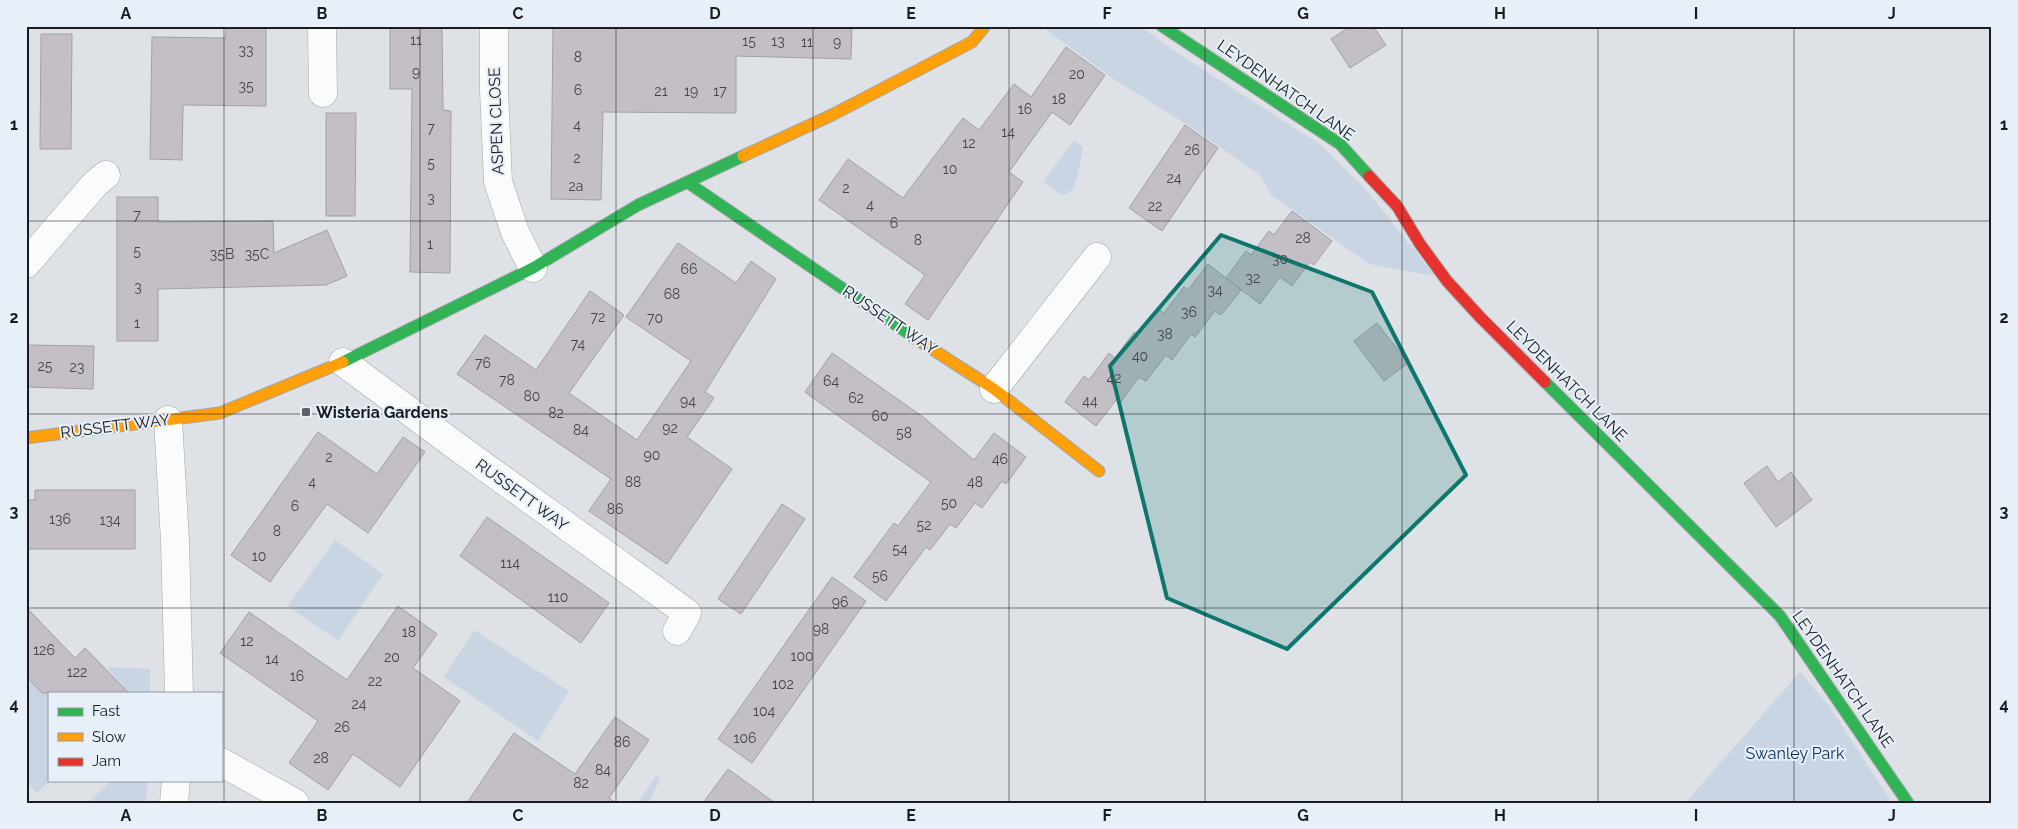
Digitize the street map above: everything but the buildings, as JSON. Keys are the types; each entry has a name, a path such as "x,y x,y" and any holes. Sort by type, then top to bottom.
{"street":[{"path":"322,26 322,93"},
{"name":"ASPEN CLOSE","path":"494,26 494,90 498,182 515,232 533,268"},
{"name":"RUSSETT WAY","path":"26,438 220,413 343,362 533,268 638,205 832,115 972,42 985,26"},
{"name":"LEYDENHATCH LANE","path":"1162,26 1340,144 1397,206 1420,244 1447,281 1480,317 1780,616 1908,803"},
{"path":"26,264 95,184 106,175"},
{"name":"RUSSETT WAY","path":"687,182 888,320 994,389 1099,470"},
{"path":"994,389 1097,257"},
{"name":"RUSSETT WAY","path":"343,362 687,613 677,631"},
{"path":"168,420 175,541 179,692"},
{"path":"222,763 295,803"},
{"path":"174,803 176,782"}],"highlighted area":[{"path":"1221,235 1372,292 1466,475 1287,649 1167,598 1110,366"}],"green space":[{"path":"1041,26 1140,26 1179,54 1321,145 1364,187 1435,276 1369,264 1271,195 1260,175 1194,129 1115,80"},
{"path":"1074,140 1083,147 1078,172 1072,190 1061,195 1043,182"},
{"path":"335,540 383,574 338,641 288,606"},
{"path":"474,630 569,691 538,741 444,677"},
{"path":"107,667 150,669 150,692 129,692"},
{"name":"Swanley Park","path":"1800,672 1829,706 1892,803 1685,803"},
{"path":"26,677 40,691 48,693 48,782 37,793 26,782"},
{"path":"656,776 660,778 649,803 637,803"},
{"path":"110,782 148,782 146,803 88,803"}],"traffic: fast":[{"path":"1162,26 1340,144 1369,176"},
{"path":"343,362 533,268 638,205 743,156"},
{"path":"687,182 915,338"},
{"path":"1545,382 1780,616 1908,803"}],"traffic: slow":[{"path":"743,156 832,115 972,42 985,26"},
{"path":"915,338 994,389 1099,471"},
{"path":"26,438 220,413 343,362"}],"traffic: jam":[{"path":"1369,176 1397,206 1420,244 1447,281 1545,382"}],"place":[{"name":"Wisteria Gardens","path":"306,412"}]}
